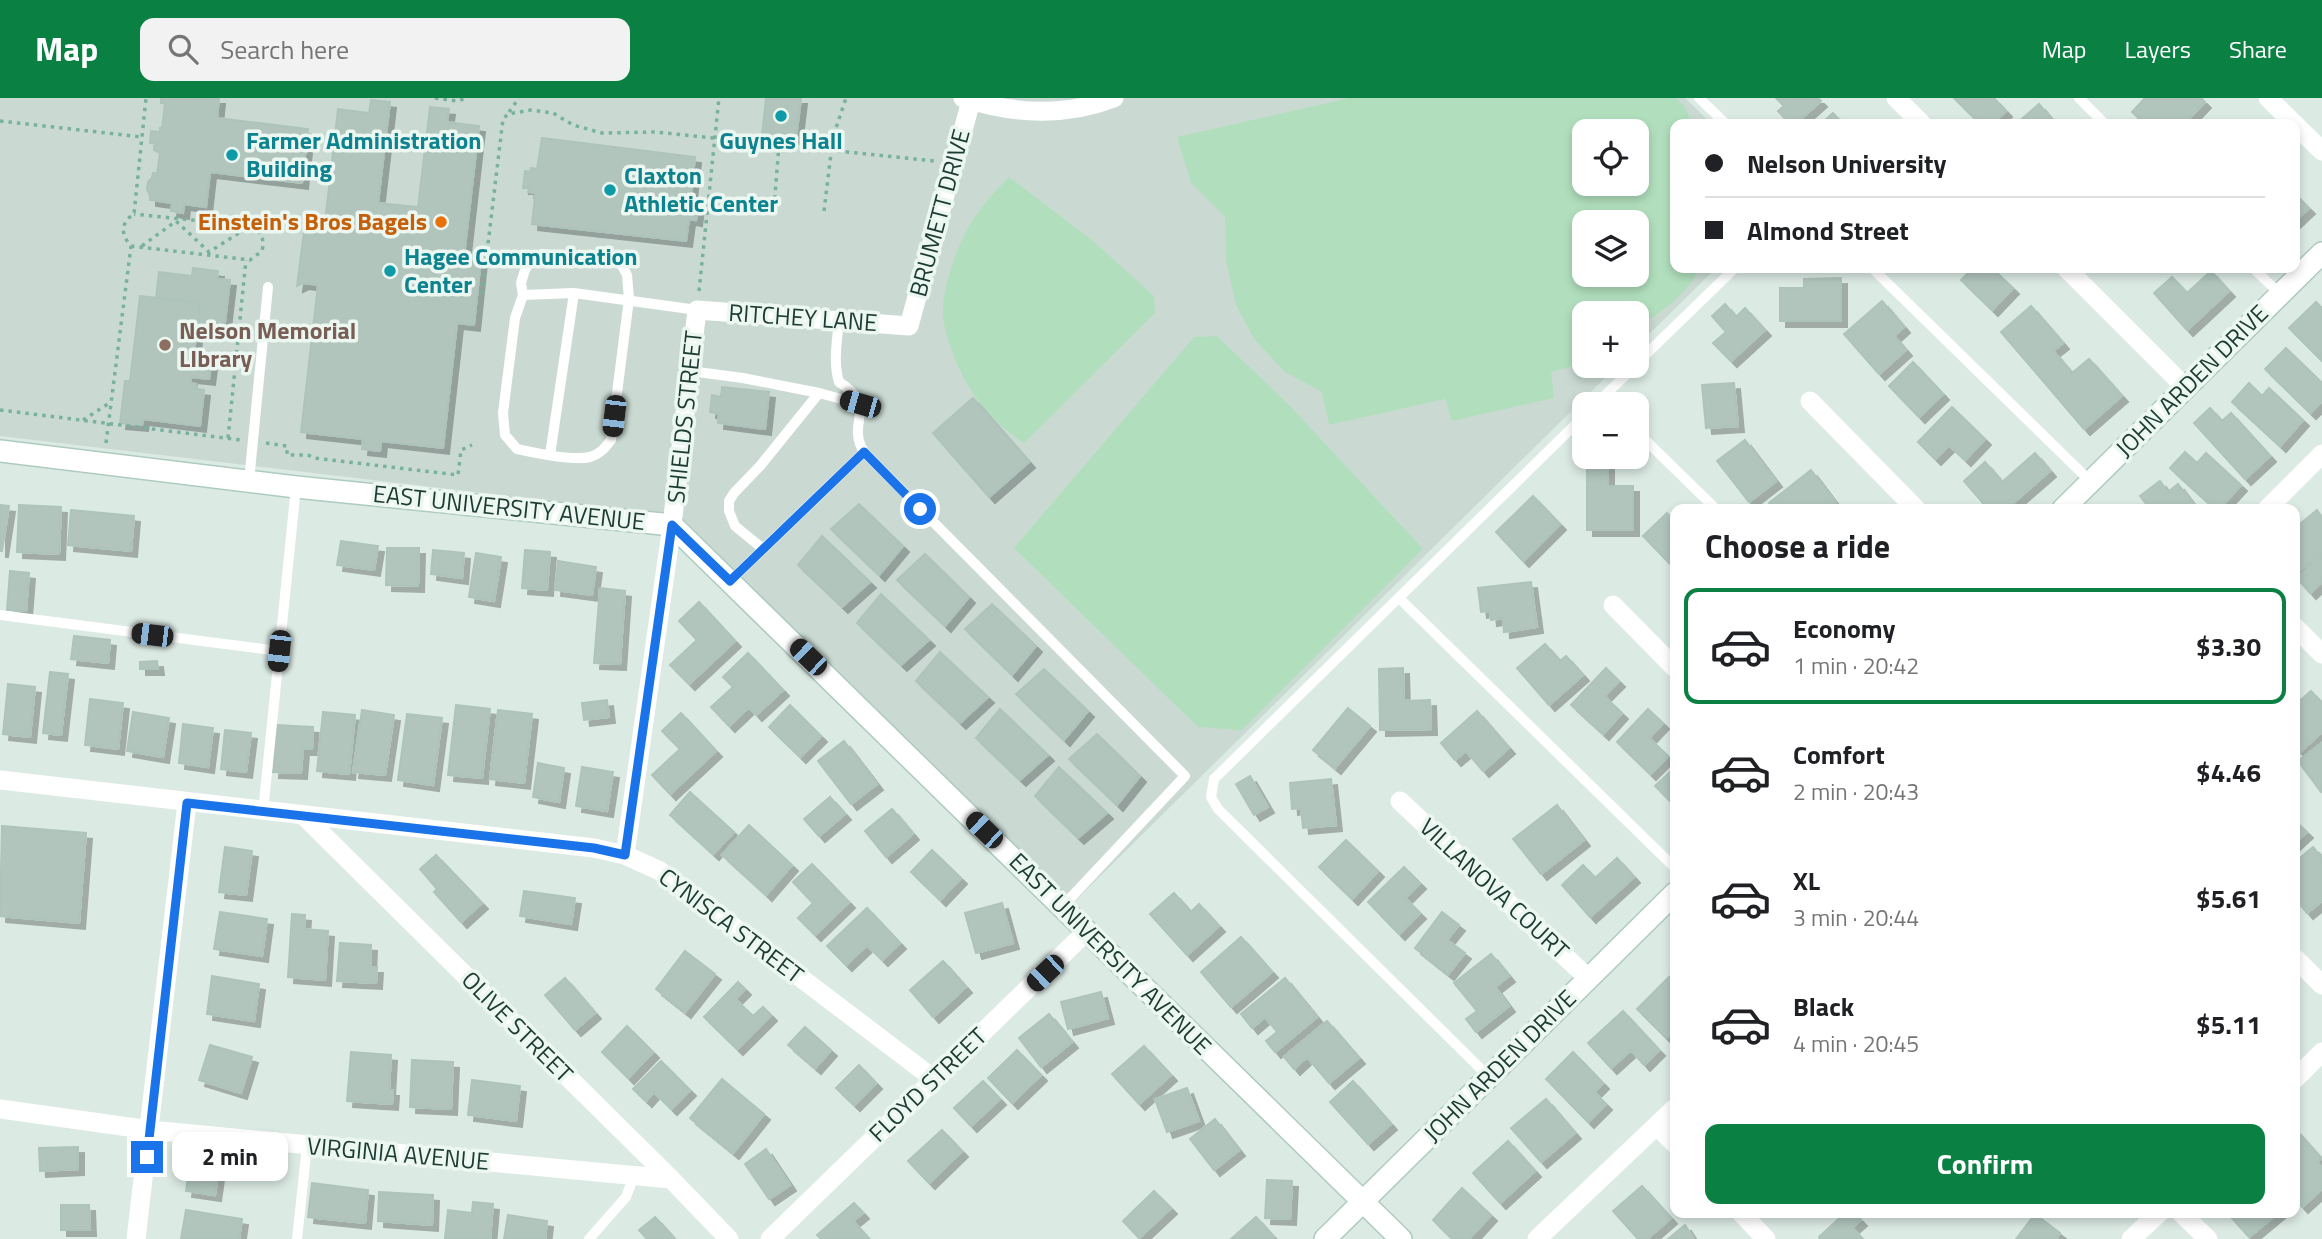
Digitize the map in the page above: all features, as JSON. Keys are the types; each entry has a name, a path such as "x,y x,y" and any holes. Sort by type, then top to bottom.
{"street":[{"path":"967,99 1026,111 1055,112 1095,106 1114,98"},
{"path":"1896,98 1917,119"},
{"path":"2268,98 2289,119"},
{"name":"BRUMETT DRIVE","path":"909,326 954,163 967,99"},
{"path":"2300,129 2322,151"},
{"name":"JOHN ARDEN DRIVE","path":"2068,504 2322,253"},
{"path":"2071,273 2185,387"},
{"name":"RITCHEY LANE","path":"697,310 909,326"},
{"name":"SHIELDS STREET","path":"625,855 672,525 697,310"},
{"path":"1810,401 1911,504"},
{"name":"EAST UNIVERSITY AVENUE","path":"0,450 296,487 672,525 1401,1239"},
{"path":"2272,504 2322,454"},
{"path":"1612,605 1670,663"},
{"path":"2300,632 2322,654"},
{"name":"CYNISCA STREET","path":"0,780 594,848 625,855 660,870 934,1079"},
{"name":"VILLANOVA COURT","path":"1400,801 1588,978"},
{"path":"136,1239 187,803"},
{"name":"OLIVE STREET","path":"303,816 729,1239"},
{"name":"JOHN ARDEN DRIVE","path":"1325,1239 1670,898"},
{"name":"FLOYD STREET","path":"770,1239 1087,931"},
{"path":"2300,963 2322,985"},
{"path":"2300,1074 2322,1052"},
{"name":"VIRGINIA AVENUE","path":"0,1109 150,1130 671,1179"},
{"path":"1537,1239 1670,1113"},
{"path":"1657,1126 1670,1139"},
{"path":"1746,1218 1766,1239"},
{"path":"2131,1239 2154,1218"},
{"path":"2186,1218 2208,1239"}],"lane":[{"path":"1699,98 1721,119"},
{"path":"2078,98 2100,119"},
{"path":"542,254 620,262 627,275 629,299 611,440 603,451 589,457 550,455 517,449 505,435 503,413 515,318 523,295 521,283 531,260 542,254"},
{"path":"1649,352 1730,273"},
{"path":"1877,273 2091,482"},
{"path":"2258,273 2280,295"},
{"path":"249,481 268,287"},
{"path":"523,295 574,293 697,310"},
{"path":"550,455 574,293"},
{"path":"839,320 837,377 839,383 855,394 860,404 861,416 856,434 864,452 1185,776 1062,906"},
{"path":"690,371 743,378 860,404"},
{"path":"1611,392 1624,378"},
{"path":"763,549 735,526 729,510 729,501 819,393"},
{"path":"1488,1076 1218,809 1211,797 1214,779 1572,428"},
{"path":"1649,444 1711,504"},
{"path":"730,581 864,452"},
{"path":"263,811 296,487"},
{"path":"1399,598 1670,863"},
{"path":"0,615 279,651"},
{"path":"297,1239 307,1146"},
{"path":"589,1239 626,1197 634,1176"}],"path":[{"path":"134,214 250,226 259,232 264,243 259,255 246,260 209,253 131,246 123,229 124,222 134,214 146,98"},
{"path":"435,98 457,101 467,98"},
{"path":"482,294 503,119 519,98"},
{"path":"697,310 719,98"},
{"path":"824,211 833,137 846,98"},
{"path":"508,114 518,111 544,111 553,113 573,125 602,133 656,132 954,163"},
{"path":"0,121 142,137"},
{"path":"774,207 779,145"},
{"path":"140,247 176,220"},
{"path":"176,220 209,253"},
{"path":"209,253 250,226"},
{"path":"103,464 131,246"},
{"path":"228,438 246,260"},
{"path":"83,420 111,402"}],"shaded area":[{"path":"0,98 1685,98 1707,119 1670,119 1670,273 1711,273 1649,334 1649,301 1572,301 1572,378 1605,378 1591,392 1572,392 1572,410 1073,903 670,515 0,436"}],"green space":[{"path":"1349,98 1676,98 1690,119 1670,119 1670,273 1696,273 1688,286 1649,319 1649,301 1572,301 1572,366 1551,372 1554,398 1452,421 1445,399 1329,425 1322,392 1285,372 1254,339 1236,305 1226,261 1225,217 1191,183 1177,137"},
{"path":"1009,177 1092,240 1154,296 1155,313 1024,443 985,410 970,389 950,347 943,314 946,288 966,232 980,209"},
{"path":"1217,336 1291,407 1423,549 1242,730 1198,727 1014,548 1194,337"}],"building":[{"name":"Farmer Administration Building","path":"161,98 219,98 217,118 308,129 302,183 210,172 206,207 184,204 183,213 171,211 172,203 150,200 148,182 153,173 157,174 160,153 154,150 154,146 159,144 150,143 151,131 160,132 162,128 165,103 161,103"},
{"name":"Guynes Hall","path":"766,98 801,98 796,139 762,135"},
{"path":"1776,98 1818,98 1821,101 1801,119 1785,119 1778,111 1784,106"},
{"path":"1954,98 1994,98 2006,111 1997,119 1975,119"},
{"path":"2145,98 2201,98 2205,102 2189,119 2140,119 2132,112"},
{"name":"Hagee Communication Center","path":"371,100 390,102 378,203 418,207 430,107 449,109 447,122 479,126 464,256 481,258 474,325 457,323 443,448 381,441 380,451 362,449 363,439 301,432 318,285 303,283 297,286 306,216 310,220 325,222 338,109 369,113"},
{"path":"2039,104 2052,119 2022,119"},
{"path":"1833,113 1838,119 1826,119"},
{"name":"Claxton Athletic Center","path":"542,138 695,157 690,203 698,204 696,220 689,219 686,241 532,224 535,193 528,192 529,188 523,188 525,171 537,169"},
{"path":"2300,199 2309,208 2300,216"},
{"path":"193,268 218,271 217,279 230,280 224,331 197,328 200,303 156,298 159,272 192,276"},
{"path":"1968,273 1997,273 2013,288 1992,310 1961,280"},
{"path":"2209,273 2213,273 2229,291 2187,330 2154,293 2172,277 2187,293"},
{"path":"1841,278 1841,321 1780,321 1780,288 1804,288 1804,279"},
{"name":"Nelson Memorial LIbrary","path":"140,296 200,303 193,362 211,364 209,379 191,377 190,383 196,384 195,389 204,390 200,426 143,419 142,425 120,423 125,381 130,381"},
{"path":"1882,301 1904,327 1894,336 1906,350 1879,374 1844,334"},
{"path":"2316,302 2322,308 2322,361 2289,328"},
{"path":"1725,304 1736,317 1745,308 1765,330 1731,361 1713,343 1726,332 1712,316"},
{"path":"2031,306 2063,343 2053,351 2072,373 2089,359 2122,396 2084,429 2001,332"},
{"path":"2286,348 2322,383 2322,401 2310,413 2265,369"},
{"path":"1913,362 1943,394 1919,417 1889,386"},
{"path":"1734,383 1738,426 1706,428 1702,385"},
{"path":"2249,383 2262,396 2269,388 2303,420 2280,446 2232,402"},
{"path":"722,387 769,392 765,429 718,423 719,414 710,412 712,395 721,397"},
{"path":"973,398 1029,462 989,497 933,433"},
{"path":"1952,407 1985,439 1965,460 1949,445 1935,459 1918,442"},
{"path":"2210,408 2222,421 2231,413 2270,456 2245,479 2194,423"},
{"path":"1745,440 1776,481 1749,502 1717,461"},
{"path":"2185,452 2197,463 2206,453 2241,485 2224,504 2210,504 2170,468"},
{"path":"2035,453 2050,471 2012,504 1984,504 1964,481 1985,462 2002,482"},
{"path":"1587,469 1608,469 1608,486 1633,486 1633,530 1587,530"},
{"path":"1811,470 1836,503 1770,504"},
{"path":"2160,481 2168,492 2178,484 2193,504 2146,504 2140,496"},
{"path":"1533,496 1560,524 1523,561 1496,532"},
{"path":"859,504 903,546 879,575 831,529"},
{"path":"0,505 9,506 2,551 0,551"},
{"path":"19,505 61,507 59,554 17,552"},
{"path":"71,510 134,516 131,551 68,545"},
{"path":"2317,510 2322,517 2322,552 2300,570 2300,524"},
{"path":"1667,513 1670,516 1670,564 1643,536"},
{"path":"822,536 870,582 842,607 798,565"},
{"path":"341,541 378,546 374,570 337,565"},
{"path":"387,548 419,548 418,586 386,585"},
{"path":"433,550 464,553 462,578 431,574"},
{"path":"525,550 550,552 547,590 522,588"},
{"path":"476,553 501,557 494,601 469,597"},
{"path":"925,554 969,597 945,626 897,580"},
{"path":"2322,555 2322,582 2310,593 2300,581 2300,575"},
{"path":"558,561 596,567 592,595 555,590"},
{"path":"10,571 29,573 26,611 7,610"},
{"path":"1531,582 1537,627 1504,632 1503,618 1491,620 1490,611 1481,612 1478,588"},
{"path":"600,588 625,591 620,664 594,663"},
{"path":"881,594 929,640 901,665 857,623"},
{"path":"699,602 735,641 689,684 670,665 697,640 679,621"},
{"path":"992,604 1036,646 1012,675 965,629"},
{"path":"74,636 110,640 108,663 71,659"},
{"path":"1545,644 1560,661 1566,656 1583,675 1549,705 1517,668"},
{"path":"940,652 988,697 960,723 916,681"},
{"path":"748,653 783,690 756,715 749,707 729,726 711,707 733,687 723,677"},
{"path":"157,661 158,669 140,669 140,662"},
{"path":"1403,668 1404,701 1430,700 1431,729 1380,730 1379,669"},
{"path":"1606,668 1619,681 1604,696 1622,713 1603,734 1571,705"},
{"path":"1044,669 1088,711 1064,740 1016,694"},
{"path":"50,672 68,674 61,735 43,733"},
{"path":"8,684 35,687 30,737 3,734"},
{"path":"2311,691 2322,703 2322,732 2300,752 2300,701"},
{"path":"90,699 123,703 118,749 85,745"},
{"path":"607,700 609,717 584,720 582,703"},
{"path":"456,705 490,709 482,778 448,775"},
{"path":"790,705 821,736 800,757 769,727"},
{"path":"1348,708 1370,726 1335,768 1313,750"},
{"path":"1000,709 1048,755 1020,780 976,738"},
{"path":"1648,709 1663,723 1649,738 1668,756 1650,774 1617,742"},
{"path":"362,710 394,715 385,775 353,772"},
{"path":"498,710 532,714 524,783 490,779"},
{"path":"1477,711 1509,748 1483,771 1466,751 1455,760 1441,743"},
{"path":"133,712 169,718 163,757 127,751"},
{"path":"323,712 355,715 349,774 317,771"},
{"path":"681,713 716,751 670,794 652,775 680,749 662,731"},
{"path":"407,714 442,718 433,785 398,780"},
{"path":"183,724 213,728 208,767 179,763"},
{"path":"276,725 313,727 312,749 303,749 301,773 273,772"},
{"path":"225,730 251,733 246,772 221,769"},
{"path":"1097,734 1140,776 1117,805 1069,759"},
{"path":"844,741 877,784 851,804 818,761"},
{"path":"2322,743 2321,792 2300,764 2300,760"},
{"path":"538,763 564,768 559,802 533,797"},
{"path":"582,767 613,772 607,811 576,806"},
{"path":"1059,767 1107,813 1078,838 1035,796"},
{"path":"1670,772 1670,801 1655,786"},
{"path":"1250,776 1268,807 1254,815 1236,784"},
{"path":"1331,779 1336,825 1303,828 1301,808 1292,809 1290,783"},
{"path":"690,792 734,832 713,854 670,815"},
{"path":"830,797 845,814 819,836 804,819"},
{"path":"1557,805 1584,840 1541,874 1513,839"},
{"path":"892,809 913,834 886,857 865,831"},
{"path":"749,825 792,865 766,895 722,855"},
{"path":"2,826 86,833 79,923 0,916"},
{"path":"2300,826 2307,832 2300,838"},
{"path":"1346,840 1378,871 1352,899 1319,867"},
{"path":"225,847 252,851 246,895 219,892"},
{"path":"2313,847 2322,858 2322,901 2307,913 2300,904 2300,858"},
{"path":"932,850 961,878 940,900 911,872"},
{"path":"436,855 482,903 461,922 434,892 437,889 420,869"},
{"path":"1617,858 1634,877 1590,917 1562,885 1583,865 1595,878"},
{"path":"812,864 849,902 815,935 798,918 813,903 793,882"},
{"path":"1404,867 1420,883 1405,898 1420,913 1399,934 1368,902"},
{"path":"524,891 575,898 571,924 520,916"},
{"path":"1174,893 1191,912 1199,904 1219,926 1187,955 1150,914"},
{"path":"1002,903 1013,943 976,953 965,913"},
{"path":"867,908 900,943 882,960 867,945 846,965 827,946"},
{"path":"220,912 267,919 262,956 214,949"},
{"path":"1442,912 1459,925 1447,940 1465,953 1448,974 1415,948"},
{"path":"292,914 305,915 304,929 328,931 325,980 288,977"},
{"path":"1241,937 1272,972 1231,1007 1201,972"},
{"path":"340,943 371,945 370,967 377,967 376,983 337,981"},
{"path":"685,951 715,974 685,1012 656,989"},
{"path":"1491,954 1509,976 1495,987 1509,1006 1476,1032 1466,1019 1477,1011 1454,983"},
{"path":"943,961 966,987 933,1017 910,990"},
{"path":"212,976 259,984 254,1021 207,1014"},
{"path":"565,978 595,1013 575,1030 545,995"},
{"path":"1285,978 1317,1017 1275,1052 1266,1041 1277,1032 1265,1017 1252,1028 1241,1014"},
{"path":"1670,978 1670,1034 1666,1038 1637,1009"},
{"path":"738,982 745,989 735,999 753,1016 763,1007 771,1015 737,1049 704,1017"},
{"path":"1101,992 1108,1018 1068,1029 1061,1002"},
{"path":"1623,1011 1659,1050 1644,1065 1631,1050 1611,1068 1588,1043"},
{"path":"1049,1014 1072,1042 1041,1067 1019,1038"},
{"path":"1327,1021 1359,1058 1329,1083 1307,1057 1294,1069 1284,1057"},
{"path":"627,1026 653,1052 628,1078 602,1052"},
{"path":"805,1027 831,1050 815,1068 788,1045"},
{"path":"210,1045 252,1057 241,1093 199,1080"},
{"path":"1144,1046 1171,1075 1139,1104 1112,1074"},
{"path":"1017,1050 1041,1075 1012,1103 988,1078"},
{"path":"351,1052 391,1055 389,1090 393,1090 392,1104 347,1101"},
{"path":"1573,1052 1603,1083 1594,1092 1606,1104 1588,1122 1546,1079"},
{"path":"412,1060 453,1062 451,1109 410,1107"},
{"path":"661,1061 690,1090 671,1109 654,1092 646,1101 633,1089"},
{"path":"859,1065 876,1083 854,1105 836,1088"},
{"path":"722,1079 764,1114 733,1153 690,1118"},
{"path":"472,1080 520,1086 516,1121 468,1115"},
{"path":"983,1081 1000,1099 971,1126 954,1108"},
{"path":"1353,1081 1391,1124 1368,1144 1330,1102"},
{"path":"1187,1088 1199,1121 1167,1132 1155,1099"},
{"path":"1546,1099 1575,1133 1541,1162 1511,1128"},
{"path":"1215,1119 1239,1150 1214,1170 1190,1139"},
{"path":"942,1130 962,1151 929,1183 908,1161"},
{"path":"2300,1134 2321,1158 2317,1162 2322,1168 2322,1189 2302,1207"},
{"path":"1508,1141 1535,1171 1500,1203 1473,1173"},
{"path":"78,1147 78,1169 40,1171 39,1148"},
{"path":"766,1149 790,1185 769,1199 745,1164"},
{"path":"191,1156 220,1160 215,1195 186,1191"},
{"path":"1267,1180 1292,1181 1290,1219 1265,1218"},
{"path":"312,1183 368,1190 365,1223 308,1217"},
{"path":"1642,1186 1671,1218 1647,1239 1638,1239 1613,1211"},
{"path":"1462,1188 1491,1215 1469,1239 1452,1239 1433,1220"},
{"path":"1154,1191 1171,1208 1139,1238 1123,1221"},
{"path":"379,1192 433,1195 432,1225 378,1221"},
{"path":"473,1202 493,1204 490,1239 445,1238 448,1210 472,1213"},
{"path":"854,1203 863,1213 853,1221 869,1239 821,1239 817,1235"},
{"path":"61,1205 89,1205 90,1230 61,1230"},
{"path":"186,1210 242,1219 239,1239 181,1239"},
{"path":"508,1215 547,1221 545,1239 504,1239"},
{"path":"655,1217 675,1239 647,1239 639,1230"},
{"path":"1256,1217 1274,1237 1231,1239"},
{"path":"1840,1218 1861,1220 1852,1228 1863,1239 1819,1237"},
{"path":"2032,1218 2040,1218 2060,1233 2056,1239 2016,1239"},
{"path":"2232,1218 2272,1218 2249,1237"},
{"path":"1685,1225 1694,1239 1668,1239"}],"place":[{"name":"Guynes Hall","path":"781,116"},
{"name":"Farmer Administration Building","path":"232,155"},
{"name":"Claxton Athletic Center","path":"610,190"},
{"name":"Einstein's Bros Bagels","path":"441,222"},
{"name":"Hagee Communication Center","path":"390,271"},
{"name":"Nelson Memorial LIbrary","path":"165,345"}],"route":[{"path":"147,1157 187,803 594,848 625,855 672,525 730,581 864,452 920,509"}]}
